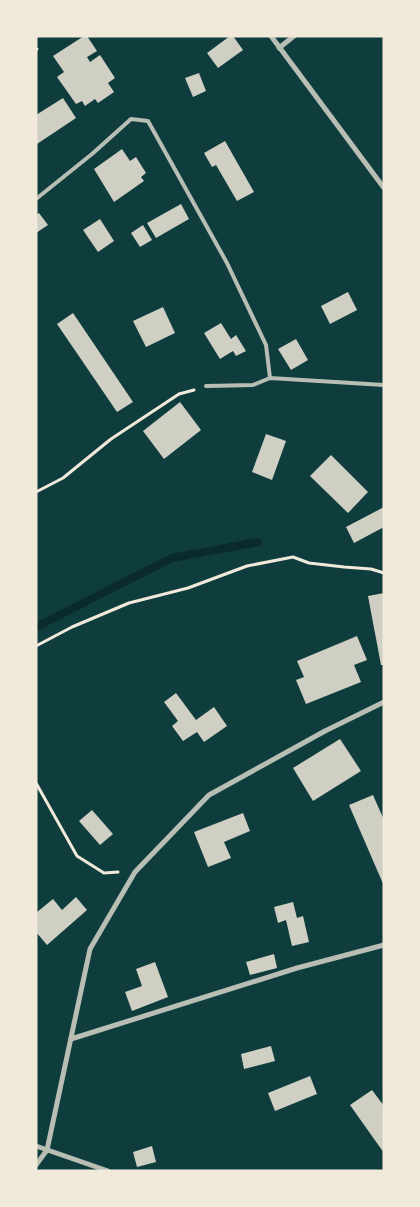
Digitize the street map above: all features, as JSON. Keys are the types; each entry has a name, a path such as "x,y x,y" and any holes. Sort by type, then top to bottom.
{"street":[{"path":"271,36 384,188"},
{"path":"279,48 294,36"},
{"path":"36,1165 48,1150 90,950 135,872 210,795 384,702"},
{"path":"71,1039 296,968 384,945"},
{"path":"36,1146 108,1171"}],"lane":[{"path":"36,199 92,154 131,119 148,121 226,263 266,345 270,378"},
{"path":"206,386 253,385 270,378 384,384"}],"path":[{"path":"36,492 63,478 111,439 179,394 206,386"},
{"path":"36,646 72,627 129,603 188,588 247,566 293,557 309,563 344,568 371,569 384,573"},
{"path":"36,783 77,856 104,873 135,872"}],"building":[{"path":"84,36 87,36 97,51 87,57 90,62 100,55 115,78 108,83 114,92 98,103 95,99 85,106 82,101 76,104 57,77 64,72 53,56"},
{"path":"230,36 233,36 243,50 218,68 207,53"},
{"path":"199,73 206,91 193,97 185,78"},
{"path":"63,98 76,118 37,144 36,115"},
{"path":"225,141 254,192 237,201 216,165 212,167 204,153"},
{"path":"122,149 130,161 136,157 146,173 141,177 144,181 114,202 94,169"},
{"path":"181,204 189,219 156,238 147,223"},
{"path":"39,213 48,225 36,233 36,215"},
{"path":"100,219 114,241 98,252 83,230"},
{"path":"143,225 152,240 140,247 131,233"},
{"path":"348,292 357,310 330,324 321,306"},
{"path":"163,307 175,333 146,347 133,321"},
{"path":"73,313 133,402 117,412 57,324"},
{"path":"221,323 231,339 236,335 246,351 236,356 233,351 220,359 204,333"},
{"path":"296,339 308,360 291,370 278,349"},
{"path":"180,402 201,430 164,459 143,431"},
{"path":"266,434 286,441 272,480 252,472"},
{"path":"331,455 368,492 348,513 310,476"},
{"path":"384,507 384,527 354,543 346,527"},
{"path":"384,593 384,665 381,665 368,596"},
{"path":"357,636 367,660 354,665 361,682 306,704 296,680 304,677 297,661"},
{"path":"176,693 196,720 214,707 227,726 204,742 197,732 183,741 172,726 178,721 164,702"},
{"path":"340,739 361,771 313,801 293,768"},
{"path":"373,795 384,820 384,886 349,805"},
{"path":"92,810 113,834 100,845 79,821"},
{"path":"243,813 250,831 224,842 231,858 208,867 194,832"},
{"path":"76,897 87,910 47,945 36,932 36,913 53,899 62,910"},
{"path":"293,902 297,918 303,916 309,942 292,946 286,920 278,923 274,907"},
{"path":"274,954 277,968 250,975 246,962"},
{"path":"155,962 168,997 132,1011 125,992 142,986 136,969"},
{"path":"271,1046 275,1061 244,1069 241,1054"},
{"path":"310,1076 317,1094 275,1111 268,1093"},
{"path":"372,1090 384,1106 384,1153 350,1105"},
{"path":"152,1146 156,1162 137,1167 133,1152"}],"waterway":[{"path":"36,627 172,558 258,542"}]}
